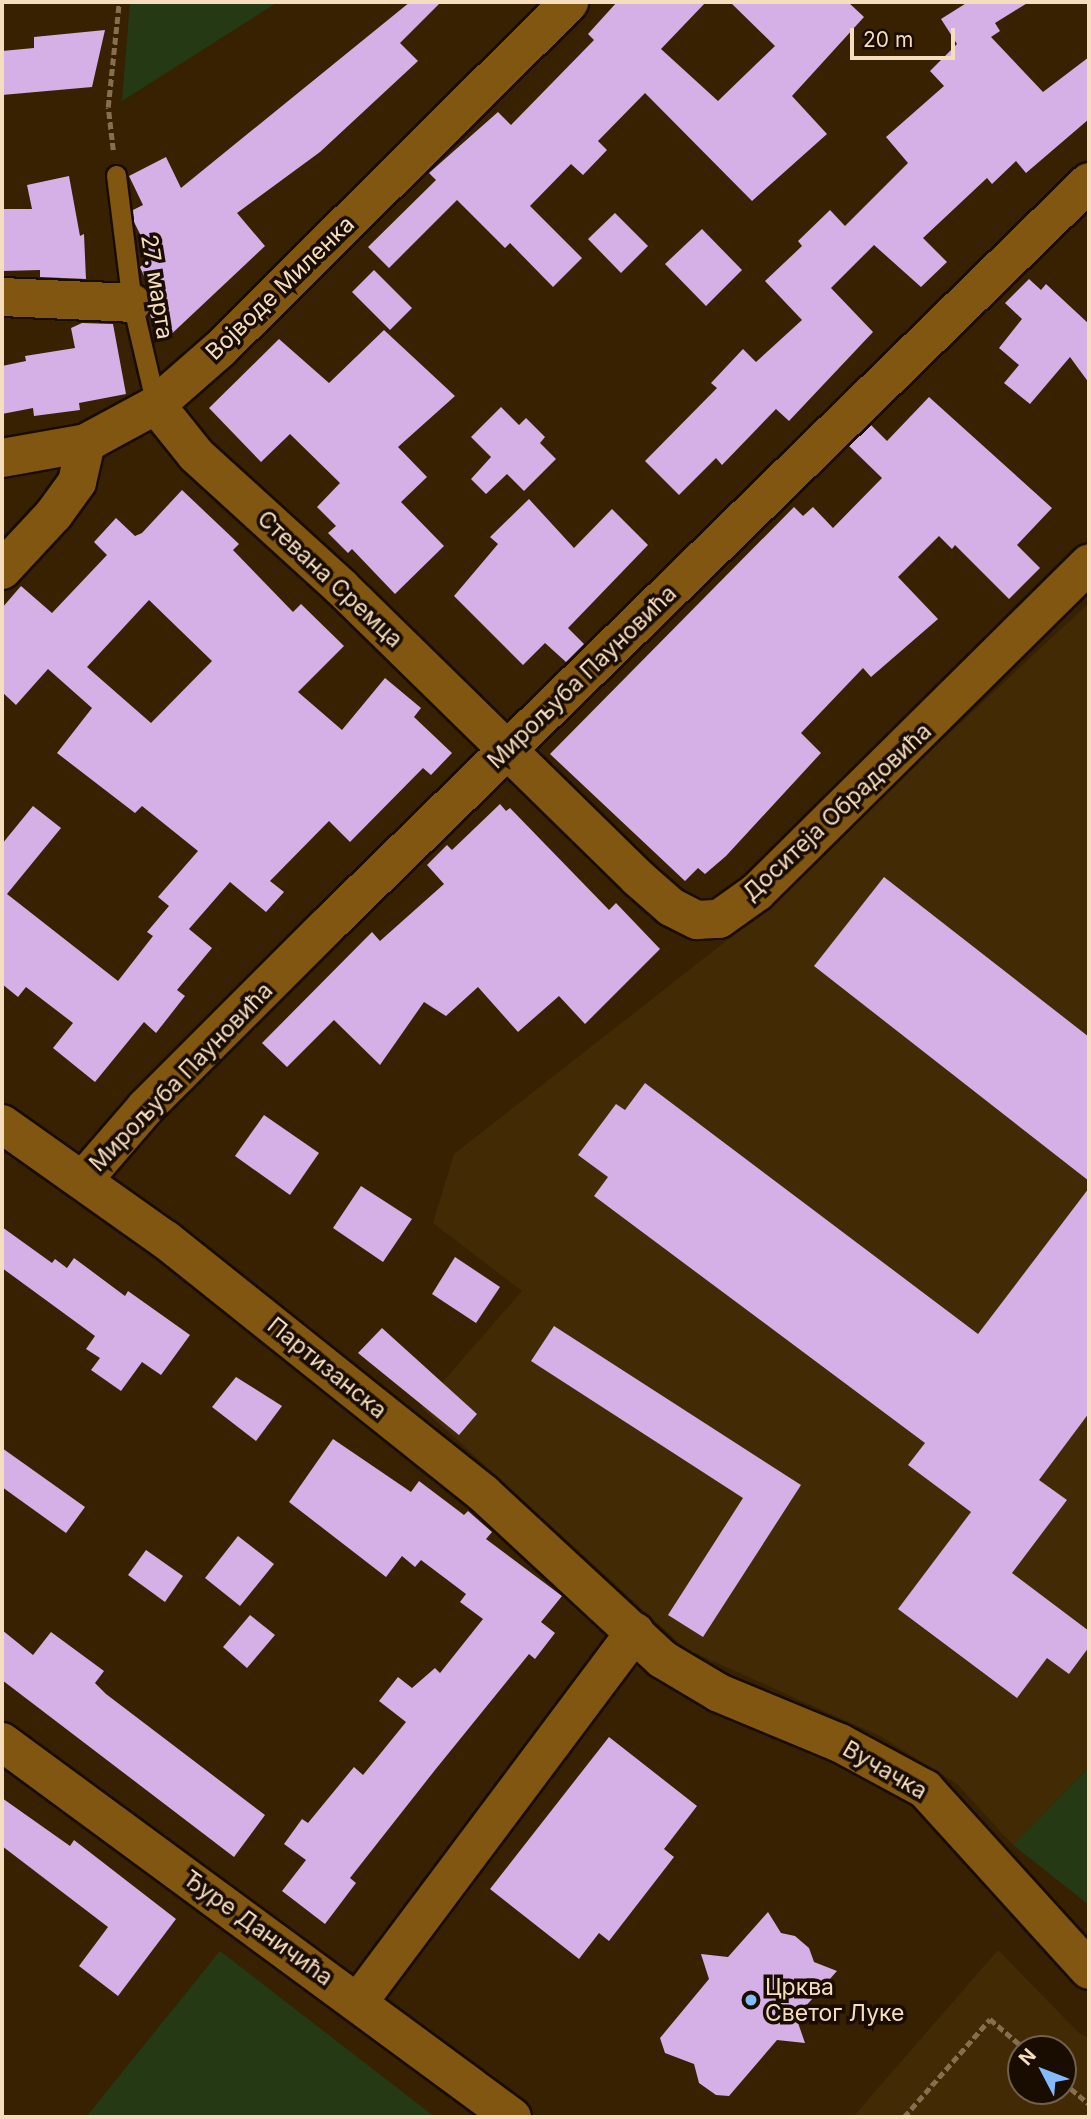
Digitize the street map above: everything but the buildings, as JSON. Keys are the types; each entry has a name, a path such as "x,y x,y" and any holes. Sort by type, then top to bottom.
{"street":[{"name":"Војводе Миленка","path":"2,458 86,443 156,405 220,349 569,2"},
{"name":"Мирољуба Пауновића","path":"83,1180 146,1107 1089,182"},
{"path":"2,297 132,303"},
{"name":"Стевана Сремца","path":"156,405 196,455 508,749"},
{"path":"2,570 54,514 77,482 86,443"},
{"name":"Доситеја Обрадовића","path":"508,749 671,906 697,920 719,919 757,892 1089,563"},
{"name":"Партизанска","path":"2,1124 166,1240 483,1493 635,1632"},
{"path":"359,2001 635,1632"},
{"name":"Вучачка","path":"635,1632 683,1675 778,1721 840,1742 925,1789 1089,1970"},
{"name":"Ђуре Даничића","path":"2,1742 359,2001 512,2117"}],"lane":[{"name":"27. марта","path":"116,175 132,303 156,405"}],"path":[{"path":"116,175 108,107 119,2"},
{"path":"905,2117 990,2019 1009,2035"}],"shaded area":[{"path":"1089,603 1089,1767 1013,1845 957,1784 882,1737 686,1649 421,1407 522,1291 433,1223 454,1154 730,938"},
{"path":"998,1950 1079,2033 1089,2038 1089,2117 853,2117"}],"green space":[{"path":"130,2 278,2 122,101"},
{"path":"1089,1767 1089,1905 1013,1845"},
{"path":"220,1951 435,2117 86,2117"}],"place":[{"name":"Црква Светог Луке","path":"751,2000"}]}
